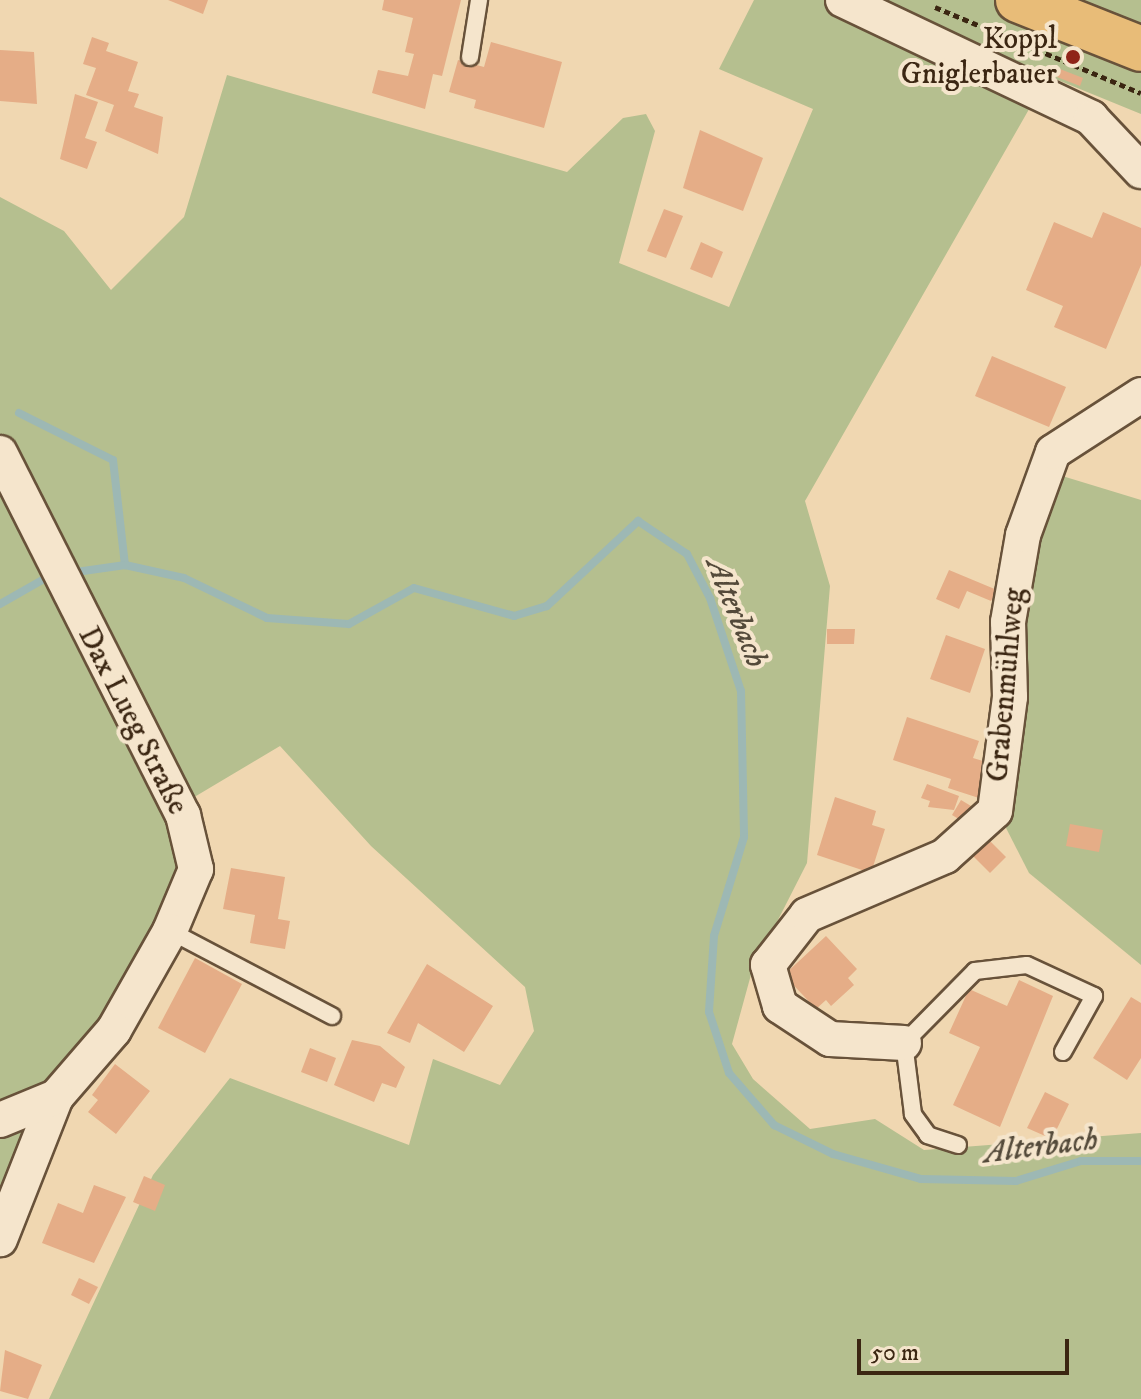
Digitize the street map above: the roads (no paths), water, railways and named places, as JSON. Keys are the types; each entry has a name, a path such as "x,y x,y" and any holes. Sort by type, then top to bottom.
{"main road":[{"path":"1018,0 1141,49"}],"street":[{"path":"843,0 1091,118 1141,171"},
{"name":"Grabenmühlweg","path":"904,1043 830,1039 780,1006 768,965 807,915 945,856 995,811 1010,697 1008,622 1023,535 1053,452 1141,395"},
{"name":"Dax Lueg Straße","path":"0,453 44,534 63,586 183,815 196,869 170,931 114,1030 56,1097 0,1239"},
{"path":"0,1120 56,1097"}],"lane":[{"path":"470,57 479,0"},
{"path":"170,931 332,1016"},
{"path":"958,1145 928,1135 913,1114 904,1043 975,971 1027,965 1094,996 1063,1052"}],"waterway":[{"name":"Alterbach","path":"19,413 113,460 125,565 184,578 267,618 349,624 414,588 514,616 547,606 638,521 687,554 710,598 741,691 744,837 714,936 709,1012 729,1073 774,1125 833,1154 921,1179 1016,1181 1081,1161 1141,1161"},
{"path":"69,573 125,565"},
{"path":"0,604 51,575"}],"place":[{"name":"Koppl Gniglerbauer","path":"1073,57"}]}
